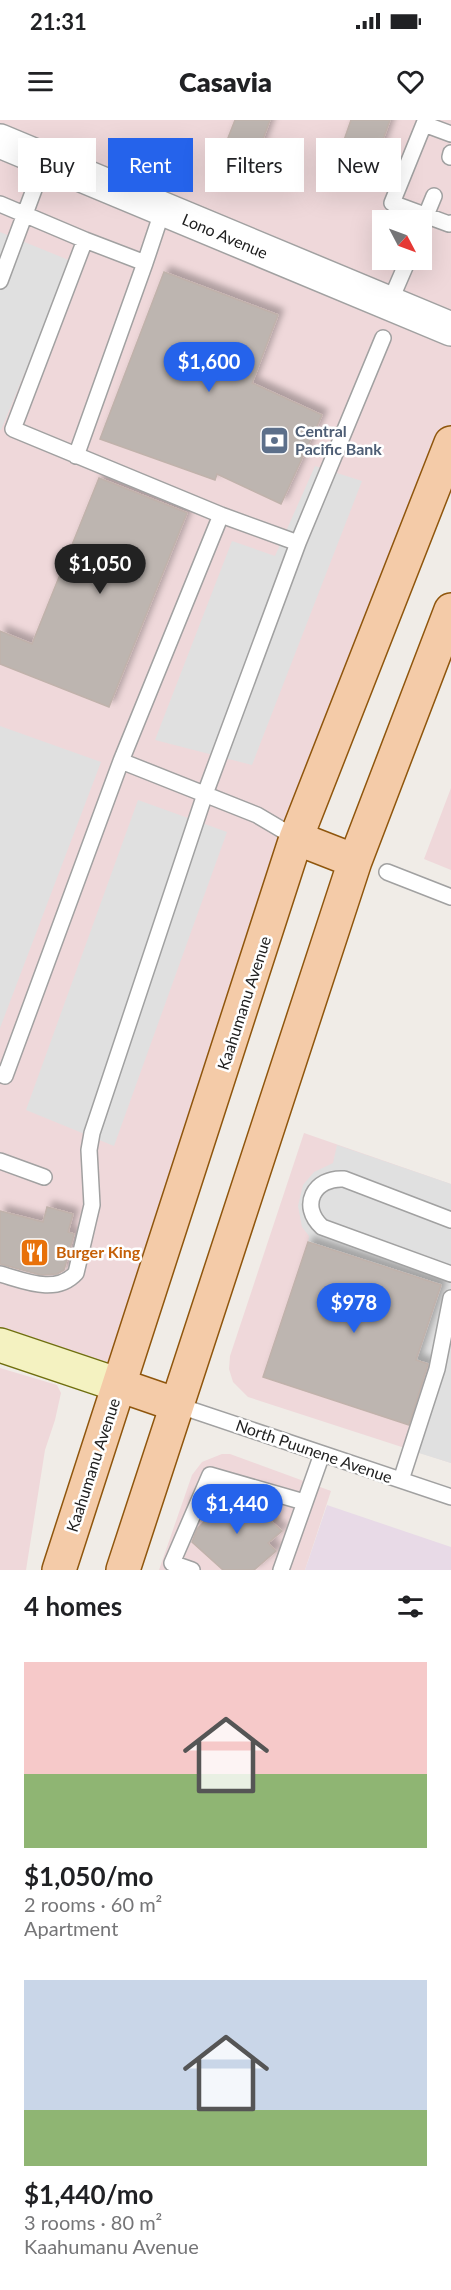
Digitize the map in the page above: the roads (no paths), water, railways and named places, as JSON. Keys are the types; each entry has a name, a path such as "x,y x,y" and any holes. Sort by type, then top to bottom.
{"main road":[{"name":"Kaahumanu Avenue","path":"59,1570 297,838 451,443"},
{"path":"123,1570 355,861 451,610"},
{"path":"297,838 355,861"},
{"path":"0,1345 177,1405"}],"street":[{"name":"Lono Avenue","path":"0,141 18,149"},
{"name":"Lono Avenue","path":"96,181 451,329"}],"lane":[{"path":"404,210 392,203 424,124 451,134"},
{"path":"0,281 33,192"},
{"path":"428,210 434,196"},
{"path":"0,204 145,263"},
{"path":"76,456 163,209"},
{"path":"432,222 451,223"},
{"path":"85,240 14,429 221,515 298,543"},
{"path":"390,304 404,270"},
{"path":"0,1274 36,1284 60,1285 69,1281 76,1273 92,1205 89,1150 92,1133 205,794 298,543 383,338"},
{"path":"0,1074 5,1076 121,761 221,515"},
{"path":"121,761 256,815 297,838"},
{"path":"387,872 451,897"},
{"path":"0,1161 44,1177"},
{"path":"451,1220 344,1179 331,1179 322,1183 311,1199 312,1215 322,1227 451,1274"},
{"path":"401,1480 437,1369 451,1298"},
{"name":"North Puunene Avenue","path":"177,1405 451,1497"},
{"path":"281,1570 322,1454"},
{"path":"192,1570 172,1563 210,1475 304,1502"}],"place":[{"name":"Central Pacific Bank","path":"274,440"},
{"name":"Burger King","path":"35,1252"}]}
